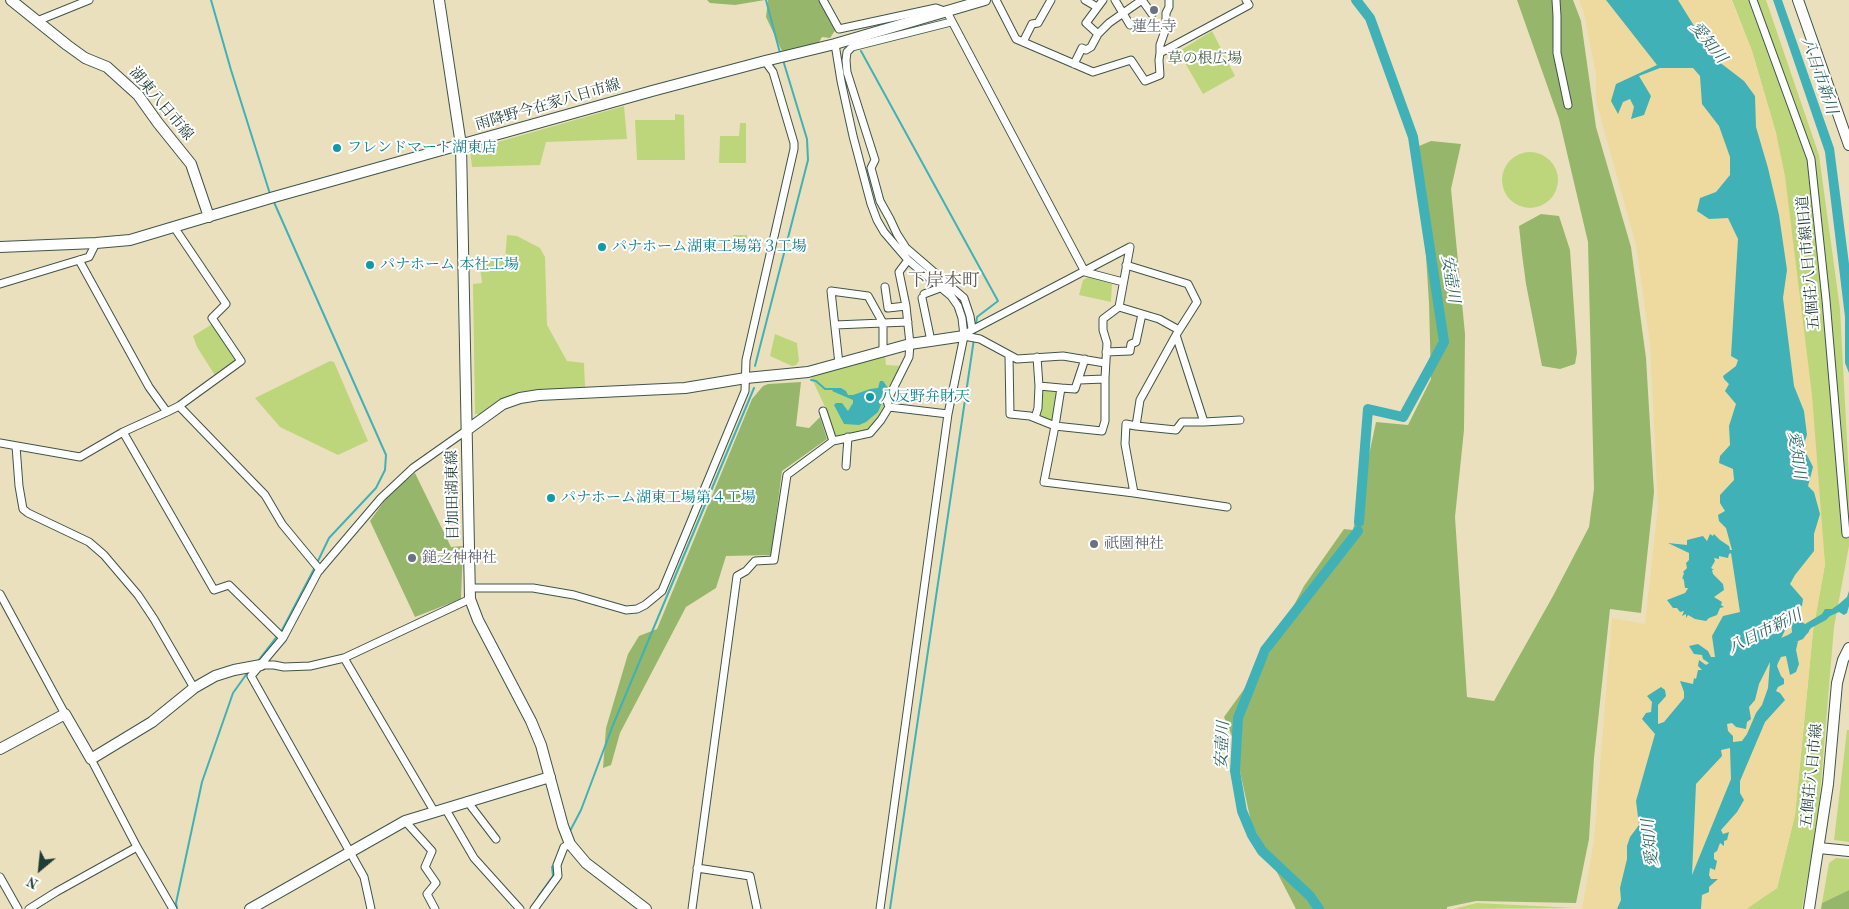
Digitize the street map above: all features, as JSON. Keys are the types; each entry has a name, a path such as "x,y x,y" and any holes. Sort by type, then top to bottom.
{"main road":[{"name":"湖東八日市線","path":"11,0 85,58 107,67 118,75 138,95 191,164 208,217"},
{"name":"目加田湖東線","path":"439,0 461,145 470,599 478,620 531,721 541,745 563,826 570,844 586,863 646,909"},
{"name":"雨降野今在家八日市線","path":"0,247 130,240 461,145 765,61 949,17 985,0"},
{"path":"1798,0 1849,146"},
{"path":"467,430 503,404 520,398 538,395 685,388 746,378 808,372 910,344 964,336"},
{"name":"五個荘八日市線","path":"1809,909 1828,784 1837,682 1843,660 1849,648"},
{"path":"0,749 65,714 91,759 152,722 194,688 215,676 260,665"},
{"path":"250,909 405,821 550,776"},
{"path":"1819,848 1849,851"}],"street":[{"path":"37,21 89,0"},
{"path":"823,0 840,29 936,8 949,17 1085,272 1123,282"},
{"path":"996,0 1016,39 1092,72 1131,60 1145,81 1160,75 1160,45 1166,28 1166,13 1169,7 1169,0"},
{"path":"1023,42 1032,24 1038,23 1052,0"},
{"path":"1085,0 1097,7"},
{"path":"1098,34 1086,23 1103,0"},
{"path":"1115,0 1130,25"},
{"path":"1074,64 1082,48 1086,50 1091,47 1098,34 1142,0 1152,14"},
{"path":"1160,53 1249,5 1246,0"},
{"path":"1556,0 1556,54 1568,105"},
{"name":"五個荘八日市線旧道","path":"1753,0 1812,159 1826,290 1846,534"},
{"path":"949,17 852,47 848,52 846,60 847,72 875,160 871,168 880,201 906,248 964,298 972,329"},
{"path":"835,44 840,81 874,211 884,232 908,260 950,296 958,306 962,318 964,336 948,414 880,909"},
{"path":"470,588 533,588 574,595 626,610 637,609 645,605 662,591 745,391 746,360 794,149 794,143 773,72 765,61"},
{"path":"0,442 80,457 123,432 179,406 241,361 212,318 226,304 174,227"},
{"path":"0,284 89,257 96,243"},
{"path":"964,336 972,329 1130,247 1118,307 1103,319 1103,330 1107,343 1105,421 1102,431 1055,426 1030,416 1010,414 1009,356"},
{"path":"79,260 149,387 167,412"},
{"path":"889,407 887,401 909,357 908,322 899,272 908,260"},
{"path":"1126,265 1188,284 1197,302 1177,333 1140,400 1136,426"},
{"path":"885,287 888,308 906,306"},
{"path":"931,341 923,296 940,288"},
{"path":"839,364 832,291 868,296 883,323 883,351"},
{"path":"1118,307 1159,319 1177,333 1204,422"},
{"path":"1106,352 1130,351 1131,344 1136,342 1142,314"},
{"path":"835,325 908,322"},
{"path":"964,336 980,339 1017,359 1064,356 1105,363"},
{"path":"1035,418 1038,408 1039,386 1037,357"},
{"path":"1039,386 1075,389 1085,360"},
{"path":"1079,380 1105,379"},
{"path":"1061,388 1044,482 1134,493 1227,508"},
{"path":"179,406 265,495 282,524 320,570"},
{"path":"889,407 948,414"},
{"path":"692,909 737,576 746,571 755,561 774,560 787,475 833,442 870,433 889,407"},
{"path":"823,411 833,442"},
{"path":"1134,493 1125,444 1126,424 1176,430 1182,422 1240,420"},
{"path":"371,909 364,877 251,676 281,636 320,570 392,486 413,468 467,430"},
{"path":"123,432 214,590 229,585 281,636"},
{"path":"846,466 848,437"},
{"path":"16,446 19,486 23,508 28,513 89,542 115,566 154,619 194,688"},
{"path":"0,594 65,714"},
{"path":"260,665 284,667 310,666 344,658 470,599"},
{"path":"344,658 434,811"},
{"path":"91,759 137,847 173,909"},
{"path":"467,801 496,839"},
{"path":"445,808 474,858 520,909"},
{"path":"405,821 432,851 425,867 436,883 427,894 435,909"},
{"path":"534,909 558,876 557,865 564,847 570,844"},
{"path":"29,909 137,847"},
{"path":"697,868 750,876 757,909"},
{"path":"0,877 18,909"}],"green space":[{"path":"707,0 765,0 735,5 710,3"},
{"path":"768,0 819,0 836,29 830,38 822,37 818,44 782,51 766,17"},
{"path":"1517,0 1573,0 1581,21 1596,127 1631,247 1646,358 1654,492 1641,613 1610,609 1594,758 1589,839 1576,903 1476,901 1447,907 1447,909 1296,909 1251,822 1233,739 1224,717 1266,659 1304,586 1344,529 1353,530 1376,422 1408,425 1431,379 1429,303 1419,146 1431,141 1461,144 1451,189 1465,334 1464,430 1455,517 1467,697 1494,701 1589,527 1594,489 1588,242 1559,119"},
{"path":"1732,0 1766,0 1819,155 1840,309 1849,478 1849,546 1834,627 1818,818 1802,909 1746,909 1777,888 1795,815 1813,631 1825,564 1776,133 1752,51"},
{"name":"草の根広場","path":"1212,31 1235,76 1203,94 1181,56 1181,50"},
{"path":"624,106 627,139 546,142 540,165 472,167 470,150"},
{"path":"675,114 684,115 685,160 637,160 635,120 675,120"},
{"path":"740,123 746,123 746,163 719,163 720,136 739,136"},
{"path":"1524,152 1536,152 1546,156 1554,164 1558,180 1554,196 1546,204 1536,208 1524,208 1514,204 1506,196 1502,186 1502,174 1506,164 1514,156"},
{"path":"1541,214 1559,216 1570,250 1577,353 1575,364 1560,369 1542,366 1522,254 1519,226"},
{"path":"507,235 517,236 540,248 545,257 547,325 567,361 584,363 585,387 513,395 482,414 475,414 473,284 482,283 479,260 505,261"},
{"path":"733,235 747,235 745,246 735,249"},
{"path":"1088,277 1112,284 1111,302 1079,295 1083,280"},
{"path":"214,323 239,361 216,377 197,347 193,336"},
{"path":"775,334 797,343 799,361 796,365 792,366 770,356"},
{"path":"885,355 886,365 902,366 887,406 872,427 865,431 835,437 825,407 811,377"},
{"path":"330,361 334,362 368,441 338,455 280,427 255,398"},
{"path":"801,382 796,426 809,428 820,417 827,439 782,471 771,555 726,556 716,588 686,607 620,733 611,765 603,768 606,728 628,654 639,636 657,629 752,399 763,386 768,384"},
{"path":"1041,389 1059,391 1053,424 1037,417"},
{"path":"415,473 451,547 463,546 461,599 415,617 370,521 390,493"},
{"path":"1847,730 1849,730 1849,842 1834,840"},
{"path":"1836,858 1849,859 1849,890 1822,903 1829,863"},
{"path":"1849,890 1849,909 1821,909 1822,903"},
{"path":"1477,903 1575,908 1453,909"}],"sand":[{"path":"1579,0 1731,0 1752,51 1776,133 1785,176 1812,395 1825,564 1813,631 1795,815 1777,888 1746,909 1582,909 1594,840 1612,618 1645,624 1658,506 1650,344 1636,245 1596,101 1596,74 1584,13"}],"water":[{"name":"愛知川","path":"1606,0 1678,0 1714,58 1744,81 1755,96 1756,127 1779,215 1787,270 1783,298 1794,386 1804,411 1807,435 1803,447 1813,467 1808,486 1814,492 1820,514 1814,534 1814,551 1790,584 1803,599 1802,606 1796,607 1792,616 1805,624 1822,614 1825,609 1832,609 1839,604 1847,597 1849,591 1847,613 1844,615 1839,612 1830,616 1811,628 1803,639 1798,641 1796,650 1799,664 1796,672 1790,675 1786,656 1781,657 1778,663 1777,666 1784,679 1784,684 1778,687 1776,691 1785,700 1765,722 1740,781 1740,793 1744,800 1737,812 1721,830 1723,834 1729,832 1727,840 1724,841 1724,846 1720,843 1717,851 1714,853 1714,859 1717,861 1715,870 1710,868 1709,875 1711,879 1718,879 1709,887 1709,892 1702,895 1701,909 1617,909 1621,900 1620,888 1627,859 1627,846 1630,837 1639,825 1636,801 1655,734 1642,719 1646,713 1651,712 1652,702 1647,696 1661,687 1665,690 1666,696 1658,705 1658,724 1664,722 1684,698 1680,681 1693,684 1698,670 1702,670 1698,666 1699,660 1706,665 1709,663 1703,659 1702,655 1694,654 1689,646 1698,644 1708,651 1711,657 1715,657 1712,636 1723,616 1740,612 1731,553 1728,558 1719,556 1719,559 1714,558 1715,561 1711,568 1714,570 1712,570 1713,574 1723,584 1724,590 1714,597 1722,602 1721,605 1724,607 1720,608 1717,615 1706,621 1695,619 1688,615 1686,618 1686,614 1682,616 1684,611 1680,612 1677,608 1673,608 1667,600 1685,593 1687,590 1688,588 1685,588 1682,579 1683,572 1687,568 1686,563 1689,560 1689,553 1668,543 1687,545 1687,540 1703,536 1707,541 1710,534 1713,536 1714,534 1732,550 1726,528 1719,521 1718,515 1725,511 1720,503 1720,495 1734,480 1733,469 1719,463 1720,456 1730,445 1729,426 1736,404 1725,391 1729,384 1723,376 1736,366 1738,360 1731,356 1738,239 1728,218 1709,219 1697,211 1700,198 1716,192 1730,175 1730,157 1719,126 1702,104 1700,76 1693,68 1660,68 1639,76 1651,96 1644,115 1631,119 1634,107 1630,99 1623,102 1618,114 1611,101 1616,84 1657,65","holes":["1791,618 1792,633 1790,636 1797,641 1775,651","1770,662 1768,688 1762,705 1742,741 1733,742 1733,736 1728,731 1727,724 1732,723 1736,727 1746,729 1747,722 1751,719 1749,707 1755,700 1759,684","1730,748 1731,779 1692,875 1696,784 1722,756 1721,750"]},
{"name":"八日市新川","path":"1773,0 1782,0 1834,148 1849,264 1849,373 1845,363 1845,317 1825,152"},
{"path":"880,381 883,381 888,388 878,412 859,425 844,424 834,405 842,403 848,411 853,400 832,391 835,388 841,388 848,395 853,395 878,388"}],"waterway":[{"path":"211,0 270,194"},
{"path":"766,0 780,53"},
{"name":"安壺川","path":"1356,0 1370,18 1413,137 1444,342 1403,417 1368,409 1359,522"},
{"path":"861,51 998,301 977,317 976,325"},
{"path":"755,366 808,160 807,139 783,60"},
{"path":"273,200 386,455 385,470 376,488 329,538 317,563"},
{"path":"890,909 975,332"},
{"path":"811,380 816,381 825,389 835,389"},
{"path":"570,831 581,810 613,725 754,388"},
{"name":"安壺川","path":"1319,909 1310,896 1262,851 1252,835 1242,811 1235,771 1238,718 1265,650 1358,531"},
{"path":"281,632 315,567"},
{"name":"八日市新川","path":"1766,650 1791,639 1804,630"},
{"path":"258,661 278,635"},
{"path":"177,909 176,903 202,782 233,693 248,672"},
{"path":"538,897 553,876 552,867 555,863"}],"place":[{"name":"蓮生寺","path":"1154,10"},
{"name":"フレンドマート湖東店","path":"337,148"},
{"name":"パナホーム湖東工場第３工場","path":"602,247"},
{"name":"パナホーム 本社工場","path":"370,265"},
{"name":"八反野弁財天","path":"870,397"},
{"name":"パナホーム湖東工場第４工場","path":"551,498"},
{"name":"祇園神社","path":"1094,544"},
{"name":"鎚之神神社","path":"412,558"}],"district":[{"name":"下岸本町","path":"944,281"}]}
